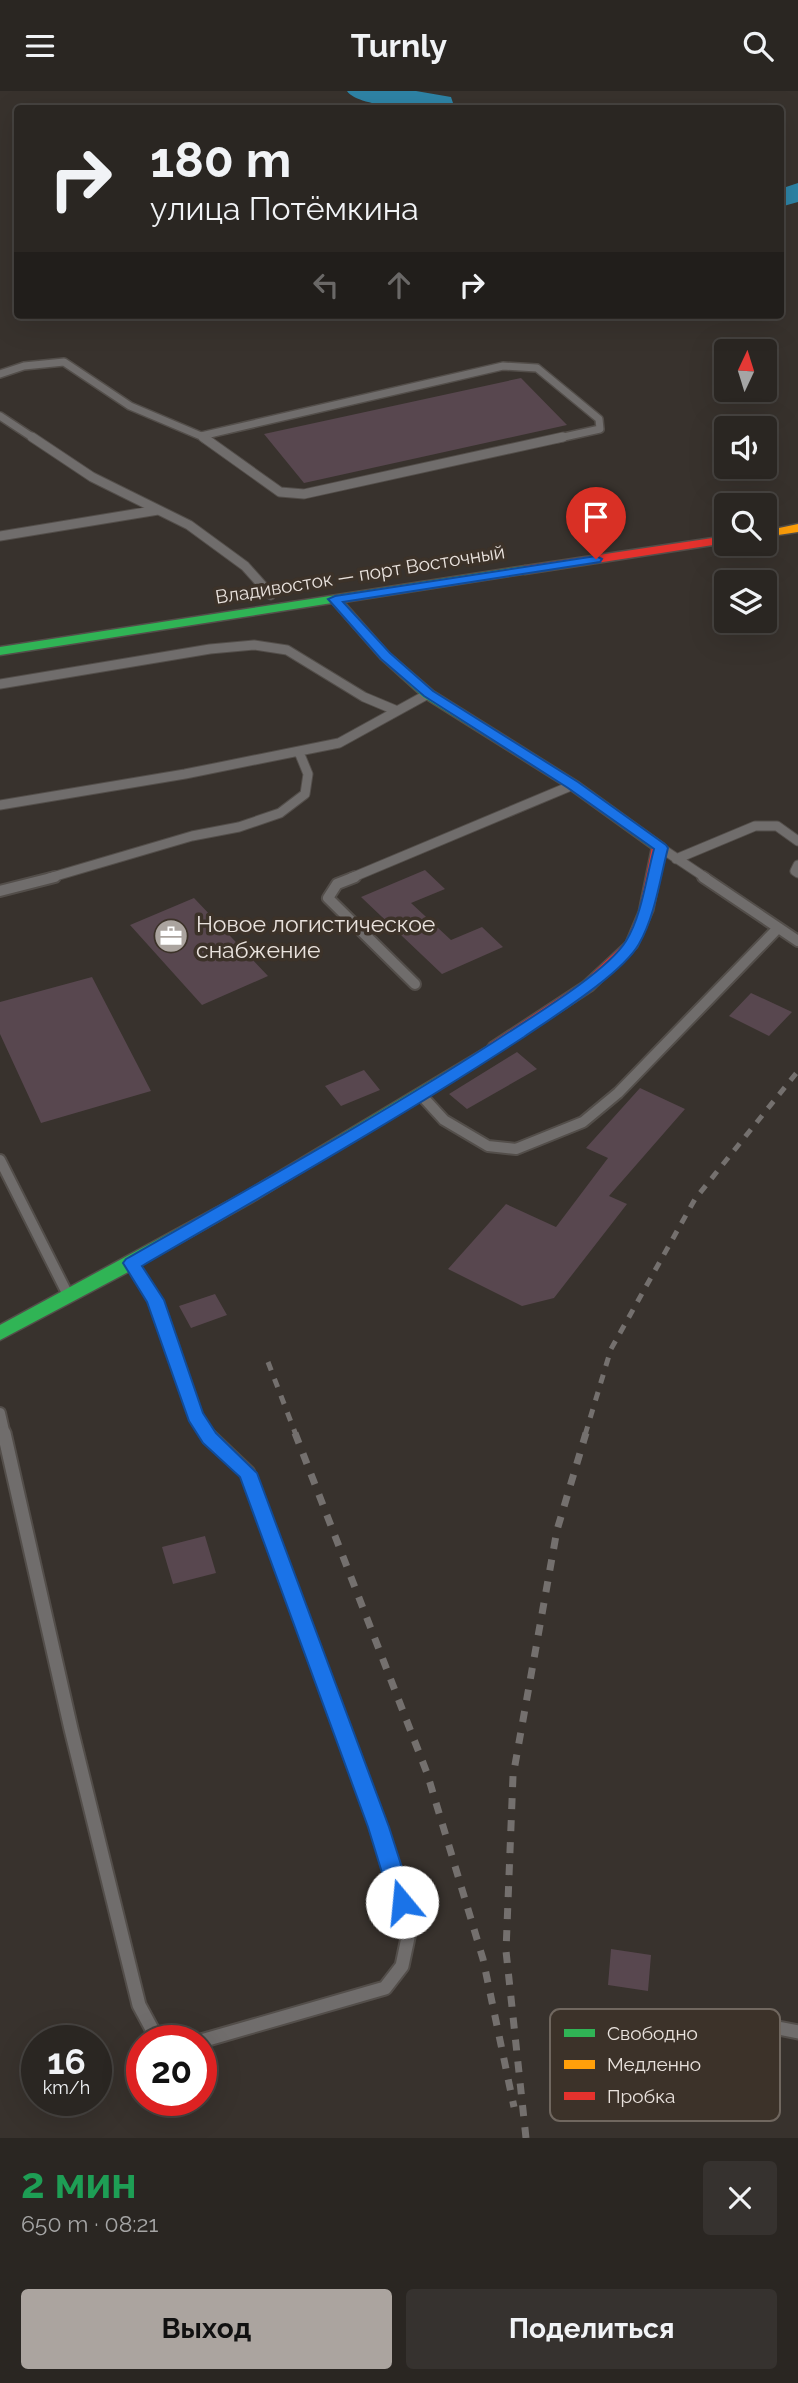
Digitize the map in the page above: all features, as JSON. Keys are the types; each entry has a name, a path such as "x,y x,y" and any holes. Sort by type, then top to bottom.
{"main road":[{"path":"777,518 798,515"},
{"name":"Владивосток — порт Восточный","path":"0,637 714,528"},
{"path":"777,532 798,529"},
{"name":"Владивосток — порт Восточный","path":"0,651 714,542"},
{"path":"0,1333 132,1263 422,1096 563,1004 606,970 632,944 643,918 661,848 573,785 428,694 385,656 335,599"}],"lane":[{"path":"0,374 24,366 64,362 130,407 201,436 280,492 304,494 600,429 599,419 537,368 503,366 201,436"},
{"path":"0,416 92,477 189,525 245,566 271,595"},
{"path":"0,536 158,510"},
{"path":"0,684 210,649 254,645 287,650 364,697 395,710"},
{"path":"0,804 185,774 299,752 363,734 395,710 428,694"},
{"path":"0,891 192,837 239,827 281,813 306,794 308,774 299,752"},
{"path":"415,984 328,898 337,884 573,785"},
{"path":"676,859 755,826 777,826 798,841"},
{"path":"661,848 798,941"},
{"path":"798,865 795,871 798,873"},
{"path":"422,1096 444,1120 488,1146 516,1149 583,1122 618,1093 778,928"},
{"path":"0,1160 69,1298"},
{"path":"132,1263 155,1300 195,1416 210,1438 248,1473 379,1827 410,1928 402,1966 385,1988 217,2036"},
{"path":"0,1413 71,1729 139,2005 150,2025"},
{"path":"780,2028 798,2032"}],"building":[{"path":"521,378 567,425 304,483 264,434"},
{"path":"425,870 445,889 411,903 451,940 482,927 503,947 442,974 361,897"},
{"path":"194,898 268,976 202,1005 130,925"},
{"path":"92,977 151,1091 41,1123 0,1034 0,1002"},
{"path":"751,993 792,1012 769,1036 729,1016"},
{"path":"517,1052 537,1069 467,1109 449,1094"},
{"path":"364,1070 380,1090 341,1106 325,1086"},
{"path":"640,1088 685,1109 609,1196 627,1204 554,1298 522,1306 448,1269 506,1204 556,1227 608,1158 586,1148"},
{"path":"215,1294 227,1315 191,1328 179,1306"},
{"path":"205,1536 216,1573 173,1584 162,1547"},
{"path":"611,1949 651,1955 648,1991 608,1985"}],"waterway":[{"path":"360,91 436,101 442,105"},
{"path":"784,197 798,192"}],"railway":[{"path":"585,1435 611,1349 695,1199 798,1071"},
{"path":"268,1362 296,1435"},
{"path":"295,1433 427,1773 483,1959 514,2107"},
{"path":"526,2138 506,1951 513,1776 557,1530 586,1433"}],"traffic: fast":[{"path":"0,651 525,570"},
{"path":"335,599 385,656 428,694 573,785 659,847"},
{"path":"0,1333 250,1196 495,1047"}],"traffic: slow":[{"path":"777,532 798,528"}],"traffic: jam":[{"path":"525,570 714,541"},
{"path":"495,1047 588,986 632,944 646,911 659,847"}],"place":[{"name":"Новое логистическое снабжение","path":"171,936"}],"route":[{"path":"402,1902 379,1827 248,1473 210,1438 195,1416 155,1300 132,1263 422,1096 563,1004 606,970 632,944 643,918 661,848 573,785 428,694 385,656 335,599 596,559"}]}
